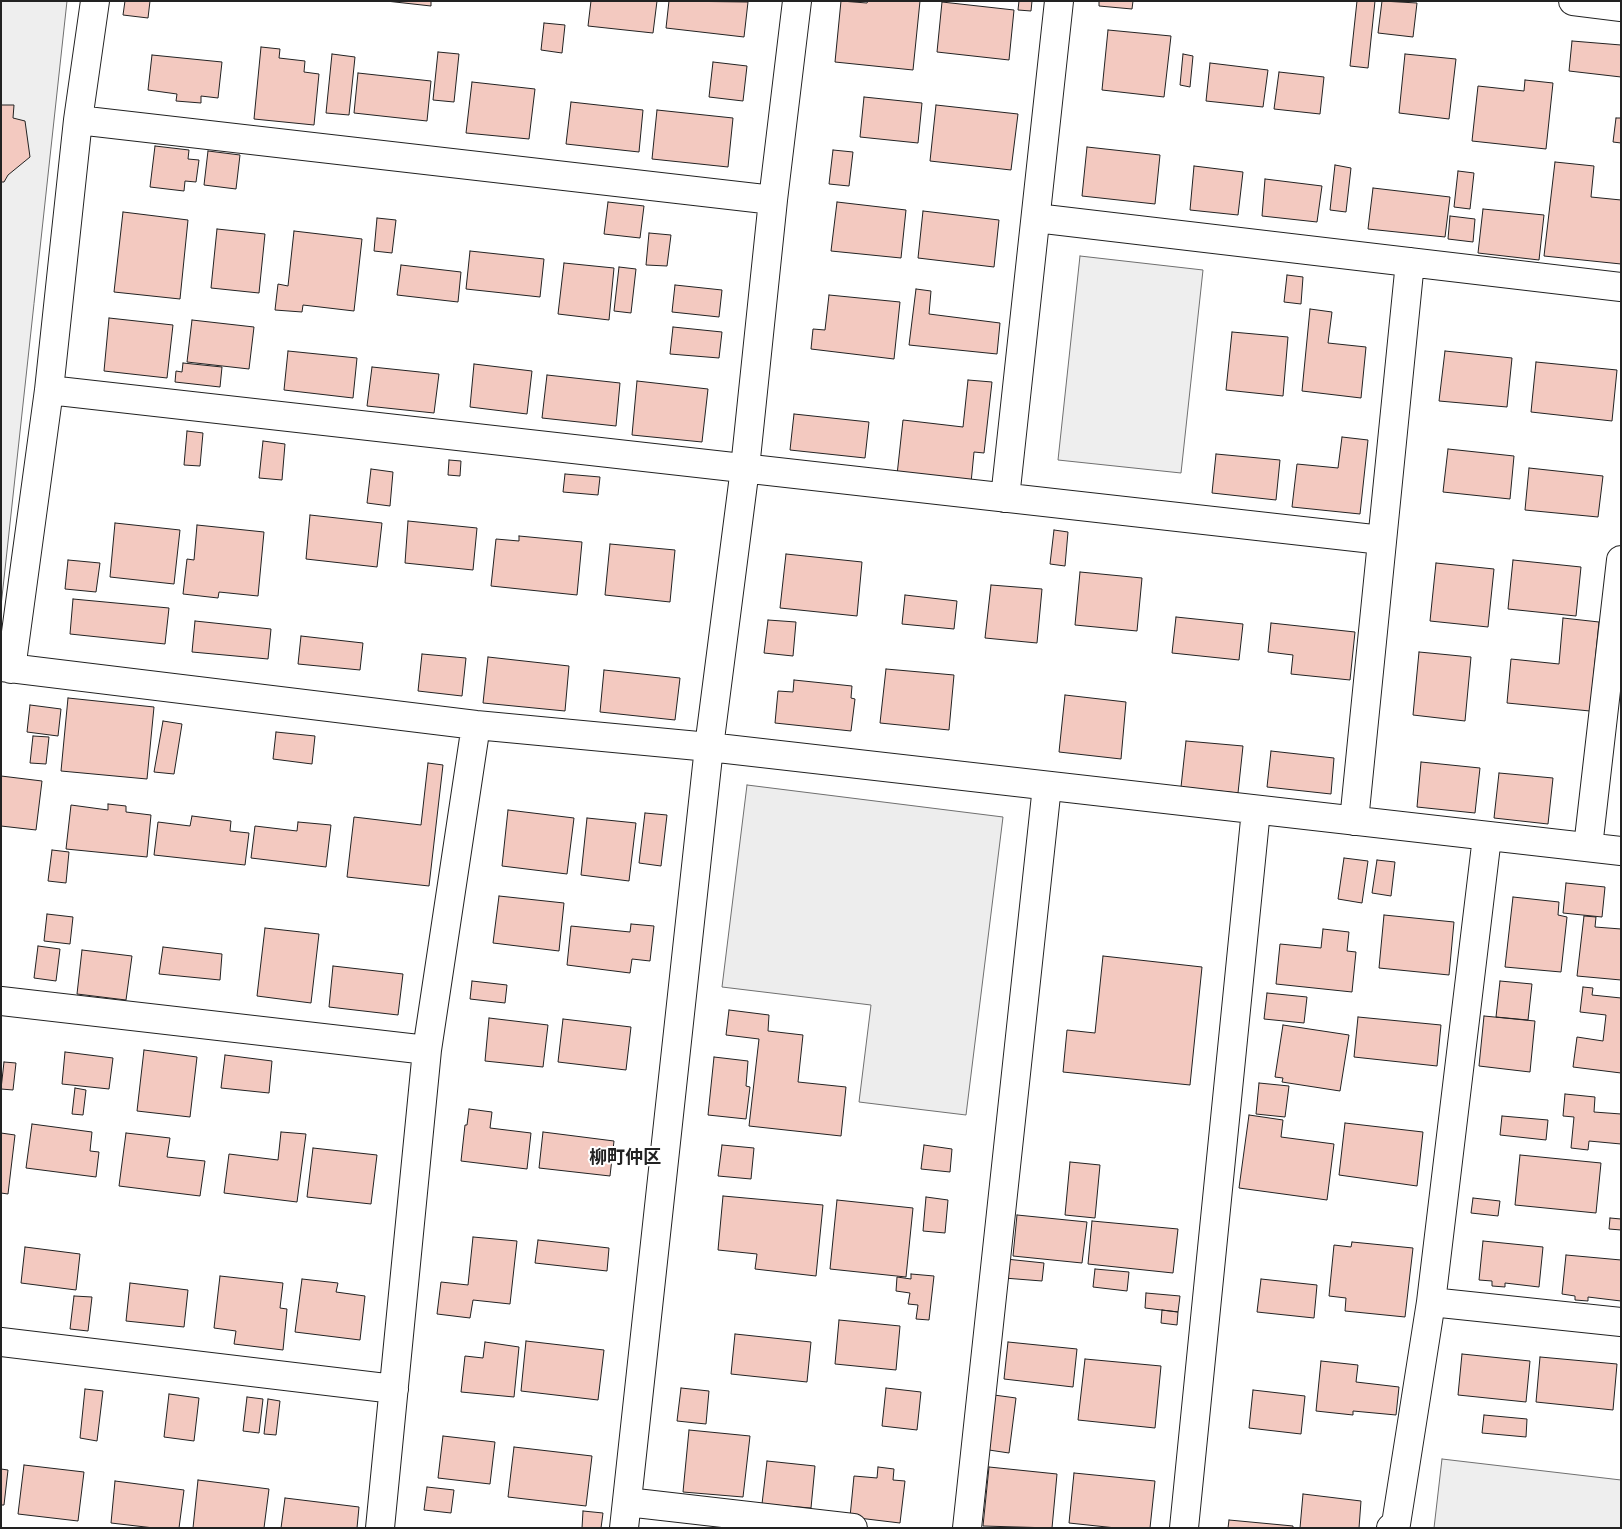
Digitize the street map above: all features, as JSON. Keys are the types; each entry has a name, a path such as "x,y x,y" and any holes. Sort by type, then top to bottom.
{"street":[{"path":"95,1 78,120 49,390 6,668 476,725 709,747 1621,851"},
{"path":"797,1 773,200 745,468 709,747 626,1515 853,1528"},
{"path":"1005,498 1059,1"},
{"path":"1574,1 1621,6"},
{"path":"78,120 773,200"},
{"path":"1036,218 1621,287"},
{"path":"1354,821 1410,262"},
{"path":"49,390 1382,540"},
{"path":"1588,847 1621,560"},
{"path":"380,1528 427,1050 476,725"},
{"path":"967,1528 1047,786"},
{"path":"1184,1528 1256,810"},
{"path":"1391,1528 1396,1524 1430,1302 1487,837"},
{"path":"1,1001 427,1050"},
{"path":"1430,1302 1621,1322"},
{"path":"1,1342 394,1389"}],"shaded area":[{"path":"1,1 67,1 1,606"},
{"path":"1080,256 1203,270 1181,473 1058,460"},
{"path":"747,785 1003,817 966,1115 859,1102 871,1005 722,987"},
{"path":"1442,1459 1621,1480 1621,1528 1434,1528"}],"building":[{"path":"125,1 150,1 148,18 123,15"},
{"path":"386,1 431,1 431,6"},
{"path":"591,1 657,1 653,33 588,26"},
{"path":"669,1 748,2 744,37 666,28"},
{"path":"841,1 867,3 868,1 920,1 913,70 835,62"},
{"path":"1019,1 1032,1 1031,11 1018,10"},
{"path":"1099,1 1133,1 1132,9 1099,6"},
{"path":"1357,1 1375,1 1368,68 1350,66"},
{"path":"1382,1 1417,3 1413,37 1378,33"},
{"path":"942,2 1014,10 1009,60 937,52"},
{"path":"544,23 565,25 562,53 541,50"},
{"path":"1108,30 1171,36 1164,97 1102,90"},
{"path":"1572,41 1621,45 1621,77 1569,71"},
{"path":"261,47 280,49 279,58 305,61 304,72 319,74 314,125 254,119"},
{"path":"438,52 459,54 454,102 433,100"},
{"path":"332,54 355,57 349,115 326,113"},
{"path":"1183,54 1193,56 1190,87 1180,85"},
{"path":"1405,54 1456,59 1449,119 1399,113"},
{"path":"152,55 222,62 218,98 201,96 201,103 176,101 177,94 148,90"},
{"path":"713,62 747,66 743,101 709,97"},
{"path":"1210,63 1268,70 1263,107 1206,101"},
{"path":"1279,72 1324,77 1320,114 1274,109"},
{"path":"358,73 431,81 427,121 354,113"},
{"path":"1525,80 1553,83 1546,149 1472,141 1478,86 1524,91"},
{"path":"472,82 535,89 529,139 466,133"},
{"path":"864,97 922,103 918,143 860,137"},
{"path":"571,102 643,110 639,152 566,144"},
{"path":"1,105 14,105 13,118 25,121 30,157 8,175 4,182 1,182"},
{"path":"936,105 1018,114 1011,170 930,161"},
{"path":"657,110 733,118 728,167 652,159"},
{"path":"1616,118 1621,118 1621,143 1613,142"},
{"path":"155,146 189,150 188,159 199,160 196,182 185,181 184,191 150,187"},
{"path":"1087,147 1160,155 1155,204 1082,196"},
{"path":"833,150 853,152 849,186 829,184"},
{"path":"208,151 240,155 236,189 204,185"},
{"path":"1555,162 1594,166 1591,197 1621,200 1621,264 1544,256"},
{"path":"1335,165 1351,168 1346,212 1330,210"},
{"path":"1194,166 1243,172 1238,215 1190,210"},
{"path":"1458,171 1474,173 1470,209 1454,207"},
{"path":"1265,179 1322,186 1317,222 1262,216"},
{"path":"1373,188 1450,197 1445,237 1368,229"},
{"path":"608,202 644,206 640,238 604,234"},
{"path":"837,202 906,210 901,258 831,251"},
{"path":"1483,209 1544,215 1539,260 1478,253"},
{"path":"923,211 999,220 994,267 918,258"},
{"path":"123,212 188,220 180,299 114,292"},
{"path":"1450,216 1475,219 1473,242 1448,239"},
{"path":"377,218 396,220 392,253 374,251"},
{"path":"217,229 265,234 259,293 211,288"},
{"path":"294,231 362,239 354,311 303,305 302,312 275,310 278,284 288,286"},
{"path":"649,233 671,235 667,266 646,265"},
{"path":"470,251 544,259 540,297 466,289"},
{"path":"564,263 614,268 609,320 558,314"},
{"path":"401,265 461,272 458,302 397,295"},
{"path":"619,267 636,269 631,313 614,311"},
{"path":"1287,275 1303,277 1301,304 1284,302"},
{"path":"675,285 722,290 719,317 672,312"},
{"path":"916,289 931,291 929,314 1000,323 997,354 909,345"},
{"path":"829,295 900,302 894,359 811,349 813,329 825,330"},
{"path":"1310,309 1332,312 1328,343 1366,347 1361,398 1302,391"},
{"path":"109,318 173,325 167,378 104,371"},
{"path":"192,320 254,327 249,369 187,362"},
{"path":"673,327 722,332 719,358 670,354"},
{"path":"1232,332 1288,337 1283,396 1226,390"},
{"path":"288,351 357,358 353,398 284,390"},
{"path":"1445,351 1512,358 1507,407 1439,401"},
{"path":"1536,362 1617,370 1612,421 1531,412"},
{"path":"183,363 222,367 220,387 175,382 176,371 182,372"},
{"path":"474,364 532,371 527,414 470,407"},
{"path":"372,367 439,374 434,413 367,406"},
{"path":"547,375 620,383 616,426 542,418"},
{"path":"968,380 992,382 984,453 974,452 971,483 897,475 903,420 963,427"},
{"path":"637,381 708,389 702,442 632,435"},
{"path":"794,414 869,422 865,458 790,450"},
{"path":"187,431 203,433 200,466 184,465"},
{"path":"1342,437 1368,440 1360,514 1292,507 1297,464 1338,468"},
{"path":"263,441 285,444 282,480 259,478"},
{"path":"1448,449 1514,456 1510,499 1443,492"},
{"path":"1216,454 1280,460 1276,500 1212,493"},
{"path":"449,460 461,461 460,476 448,475"},
{"path":"1529,468 1603,476 1598,517 1525,510"},
{"path":"371,469 393,472 390,506 367,503"},
{"path":"565,474 600,477 598,495 563,492"},
{"path":"310,515 382,523 377,567 306,559"},
{"path":"408,521 477,528 473,570 405,563"},
{"path":"115,523 180,530 174,584 110,577"},
{"path":"197,525 264,532 258,596 219,592 218,598 183,594 187,559 194,560"},
{"path":"1054,530 1068,532 1065,566 1050,564"},
{"path":"519,536 582,542 577,595 491,586 496,539 519,541"},
{"path":"610,544 675,550 670,602 605,595"},
{"path":"786,554 862,562 857,616 780,608"},
{"path":"68,560 100,563 96,592 65,589"},
{"path":"1513,560 1581,567 1576,616 1508,609"},
{"path":"1436,563 1494,569 1488,627 1430,621"},
{"path":"1080,572 1142,578 1137,631 1075,625"},
{"path":"991,585 1042,589 1037,643 985,638"},
{"path":"905,595 957,601 954,629 902,624"},
{"path":"73,599 169,608 165,644 70,634"},
{"path":"1176,617 1243,624 1239,660 1172,653"},
{"path":"1563,618 1599,622 1590,711 1507,703 1511,659 1559,664"},
{"path":"768,620 796,622 793,656 764,653"},
{"path":"195,621 271,629 268,659 192,652"},
{"path":"1271,623 1355,632 1350,680 1291,674 1293,655 1268,652"},
{"path":"301,636 363,643 360,670 298,664"},
{"path":"1419,652 1471,657 1465,721 1413,715"},
{"path":"422,654 466,658 462,696 418,691"},
{"path":"488,657 569,666 565,711 483,703"},
{"path":"886,669 954,675 949,730 880,723"},
{"path":"604,670 680,678 675,720 600,712"},
{"path":"794,680 852,686 851,698 855,699 851,731 775,723 778,691 793,692"},
{"path":"1065,695 1126,702 1121,759 1059,752"},
{"path":"68,698 154,707 147,779 61,771"},
{"path":"30,705 61,709 58,736 27,732"},
{"path":"163,721 182,724 174,774 154,772"},
{"path":"276,732 315,736 312,764 273,759"},
{"path":"33,736 49,737 46,764 30,763"},
{"path":"1186,741 1243,746 1238,793 1181,787"},
{"path":"1271,751 1334,758 1331,794 1267,787"},
{"path":"1421,762 1480,768 1475,813 1417,807"},
{"path":"428,763 443,765 429,886 347,877 354,817 421,825"},
{"path":"1499,773 1553,778 1548,824 1494,818"},
{"path":"1,776 42,781 36,830 1,826"},
{"path":"108,804 126,806 126,812 151,815 147,857 66,849 71,805 108,810"},
{"path":"508,810 574,818 567,874 502,866"},
{"path":"645,813 667,815 661,866 639,863"},
{"path":"192,816 231,821 230,831 249,833 245,865 154,855 158,822 190,826"},
{"path":"587,818 636,823 629,881 581,875"},
{"path":"298,822 331,825 326,867 251,858 255,826 297,831"},
{"path":"52,850 69,852 66,883 48,881"},
{"path":"1344,858 1368,861 1362,903 1338,899"},
{"path":"1377,860 1395,862 1391,896 1372,893"},
{"path":"1566,883 1605,887 1602,917 1563,913"},
{"path":"499,896 564,903 559,951 493,943"},
{"path":"1513,897 1559,902 1558,915 1567,917 1561,972 1505,967"},
{"path":"47,914 73,917 70,944 44,941"},
{"path":"1384,915 1454,922 1449,975 1379,968"},
{"path":"1584,916 1596,917 1595,927 1621,929 1621,980 1577,976"},
{"path":"631,924 654,926 650,961 632,959 630,973 567,965 571,926 630,932"},
{"path":"265,928 319,934 311,1003 257,996"},
{"path":"1323,929 1349,932 1347,951 1356,952 1352,992 1276,984 1280,944 1321,948"},
{"path":"38,946 60,949 56,981 34,978"},
{"path":"163,947 222,954 220,980 159,974"},
{"path":"82,950 132,956 126,1000 77,994"},
{"path":"1103,956 1202,967 1190,1085 1063,1072 1067,1030 1095,1033"},
{"path":"333,966 403,974 398,1015 329,1007"},
{"path":"472,981 507,985 505,1003 470,999"},
{"path":"1500,981 1532,984 1528,1020 1496,1017"},
{"path":"1583,987 1593,988 1592,995 1621,998 1621,1073 1573,1067 1577,1037 1603,1041 1606,1015 1580,1012"},
{"path":"1267,993 1307,997 1304,1023 1264,1019"},
{"path":"729,1010 769,1015 768,1031 803,1035 798,1082 846,1087 841,1136 749,1126 759,1039 726,1035"},
{"path":"1484,1016 1535,1021 1530,1072 1479,1066"},
{"path":"1358,1017 1441,1025 1437,1066 1354,1057"},
{"path":"489,1018 548,1025 543,1067 485,1061"},
{"path":"563,1019 631,1027 626,1070 558,1062"},
{"path":"1283,1025 1349,1035 1340,1091 1282,1082 1283,1078 1275,1077"},
{"path":"144,1050 197,1057 190,1117 137,1111"},
{"path":"65,1052 113,1058 109,1089 62,1084"},
{"path":"225,1055 272,1061 269,1093 221,1088"},
{"path":"714,1057 748,1061 746,1086 750,1087 746,1119 708,1115"},
{"path":"4,1062 16,1063 13,1090 1,1089"},
{"path":"1259,1083 1289,1086 1285,1117 1256,1114"},
{"path":"75,1088 86,1090 83,1115 72,1114"},
{"path":"1565,1094 1595,1097 1594,1112 1621,1114 1621,1144 1589,1141 1588,1150 1571,1148 1574,1117 1563,1116"},
{"path":"469,1109 492,1112 490,1128 531,1133 527,1169 461,1161 465,1125 467,1125"},
{"path":"1249,1115 1283,1120 1281,1137 1334,1144 1327,1200 1239,1188"},
{"path":"1502,1116 1548,1120 1546,1140 1500,1135"},
{"path":"1345,1123 1423,1132 1417,1186 1339,1175"},
{"path":"32,1124 92,1132 90,1151 99,1152 96,1177 26,1168"},
{"path":"281,1132 306,1134 297,1202 224,1193 229,1154 278,1160"},
{"path":"543,1132 614,1141 610,1176 539,1168"},
{"path":"1,1133 15,1135 8,1194 1,1193"},
{"path":"126,1133 170,1138 167,1157 205,1161 200,1196 119,1186"},
{"path":"722,1145 754,1148 751,1179 718,1176"},
{"path":"924,1145 952,1149 950,1172 921,1169"},
{"path":"313,1148 377,1155 371,1204 307,1197"},
{"path":"1520,1155 1601,1163 1596,1213 1515,1205"},
{"path":"1070,1162 1100,1165 1095,1218 1065,1215"},
{"path":"723,1196 823,1205 816,1276 755,1269 757,1254 718,1250"},
{"path":"926,1197 948,1200 945,1233 923,1231"},
{"path":"1473,1198 1500,1201 1498,1216 1471,1213"},
{"path":"837,1200 913,1208 906,1277 830,1269"},
{"path":"1017,1215 1087,1222 1082,1263 1013,1256"},
{"path":"1610,1218 1621,1219 1621,1230 1609,1229"},
{"path":"1092,1221 1178,1229 1173,1273 1088,1264"},
{"path":"473,1237 517,1241 510,1304 473,1300 470,1318 437,1314 441,1282 468,1285"},
{"path":"538,1240 609,1248 607,1271 535,1263"},
{"path":"1483,1241 1543,1247 1539,1287 1505,1283 1505,1287 1492,1286 1492,1281 1479,1280"},
{"path":"1352,1242 1413,1248 1405,1317 1345,1311 1346,1298 1329,1296 1334,1245 1351,1247"},
{"path":"25,1247 80,1254 76,1290 21,1283"},
{"path":"1566,1255 1621,1260 1621,1301 1588,1297 1588,1301 1575,1300 1575,1296 1562,1294"},
{"path":"1006,1259 1044,1263 1042,1281 1004,1278"},
{"path":"1095,1269 1129,1272 1127,1291 1093,1287"},
{"path":"911,1274 934,1276 929,1320 916,1319 918,1305 908,1304 910,1293 896,1291 897,1277 911,1279"},
{"path":"220,1276 283,1283 280,1308 287,1309 283,1350 234,1344 236,1331 214,1328"},
{"path":"302,1279 338,1283 336,1292 365,1296 360,1340 295,1332"},
{"path":"1261,1279 1317,1285 1314,1318 1257,1312"},
{"path":"130,1283 188,1290 184,1327 126,1321"},
{"path":"1146,1293 1180,1296 1178,1312 1145,1308"},
{"path":"74,1296 92,1297 88,1331 70,1329"},
{"path":"1162,1310 1178,1312 1177,1325 1161,1323"},
{"path":"839,1320 900,1326 896,1370 835,1364"},
{"path":"735,1334 811,1342 807,1382 731,1374"},
{"path":"526,1341 604,1350 598,1400 521,1391"},
{"path":"485,1342 519,1347 514,1397 461,1392 465,1356 483,1358"},
{"path":"1008,1342 1077,1349 1073,1387 1004,1379"},
{"path":"1462,1354 1530,1361 1526,1402 1458,1395"},
{"path":"1540,1357 1617,1364 1613,1410 1536,1402"},
{"path":"1085,1359 1161,1366 1155,1428 1078,1420"},
{"path":"1321,1361 1358,1365 1356,1382 1399,1387 1396,1415 1353,1411 1353,1415 1316,1411"},
{"path":"681,1388 709,1391 706,1424 677,1421"},
{"path":"886,1388 921,1392 917,1430 882,1426"},
{"path":"85,1389 103,1391 97,1441 80,1438"},
{"path":"1253,1390 1305,1396 1301,1434 1249,1428"},
{"path":"169,1394 199,1398 194,1441 164,1437"},
{"path":"994,1395 1016,1398 1009,1453 989,1450"},
{"path":"247,1397 263,1399 259,1433 243,1431"},
{"path":"268,1399 280,1401 276,1435 264,1434"},
{"path":"1484,1415 1527,1419 1526,1437 1482,1433"},
{"path":"689,1430 750,1436 743,1497 683,1492"},
{"path":"443,1436 495,1442 490,1484 438,1478"},
{"path":"514,1447 592,1456 586,1506 508,1497"},
{"path":"767,1461 815,1466 811,1508 762,1504"},
{"path":"24,1465 84,1472 78,1521 18,1514"},
{"path":"878,1467 894,1469 893,1480 905,1481 900,1523 850,1517 854,1476 877,1478"},
{"path":"989,1467 1057,1474 1052,1528 983,1526"},
{"path":"1,1469 8,1470 4,1505 1,1505"},
{"path":"1074,1473 1155,1481 1150,1528 1116,1528 1069,1523"},
{"path":"198,1480 269,1489 264,1528 193,1528"},
{"path":"115,1481 184,1490 179,1528 154,1528 111,1523"},
{"path":"427,1487 454,1490 451,1513 424,1510"},
{"path":"1303,1494 1361,1501 1359,1528 1300,1528"},
{"path":"285,1498 359,1507 357,1528 281,1528"},
{"path":"583,1511 603,1513 601,1528 582,1528"},
{"path":"1229,1520 1293,1526 1293,1528 1228,1528"}],"district":[{"name":"柳町仲区","path":"625,1158"}]}
